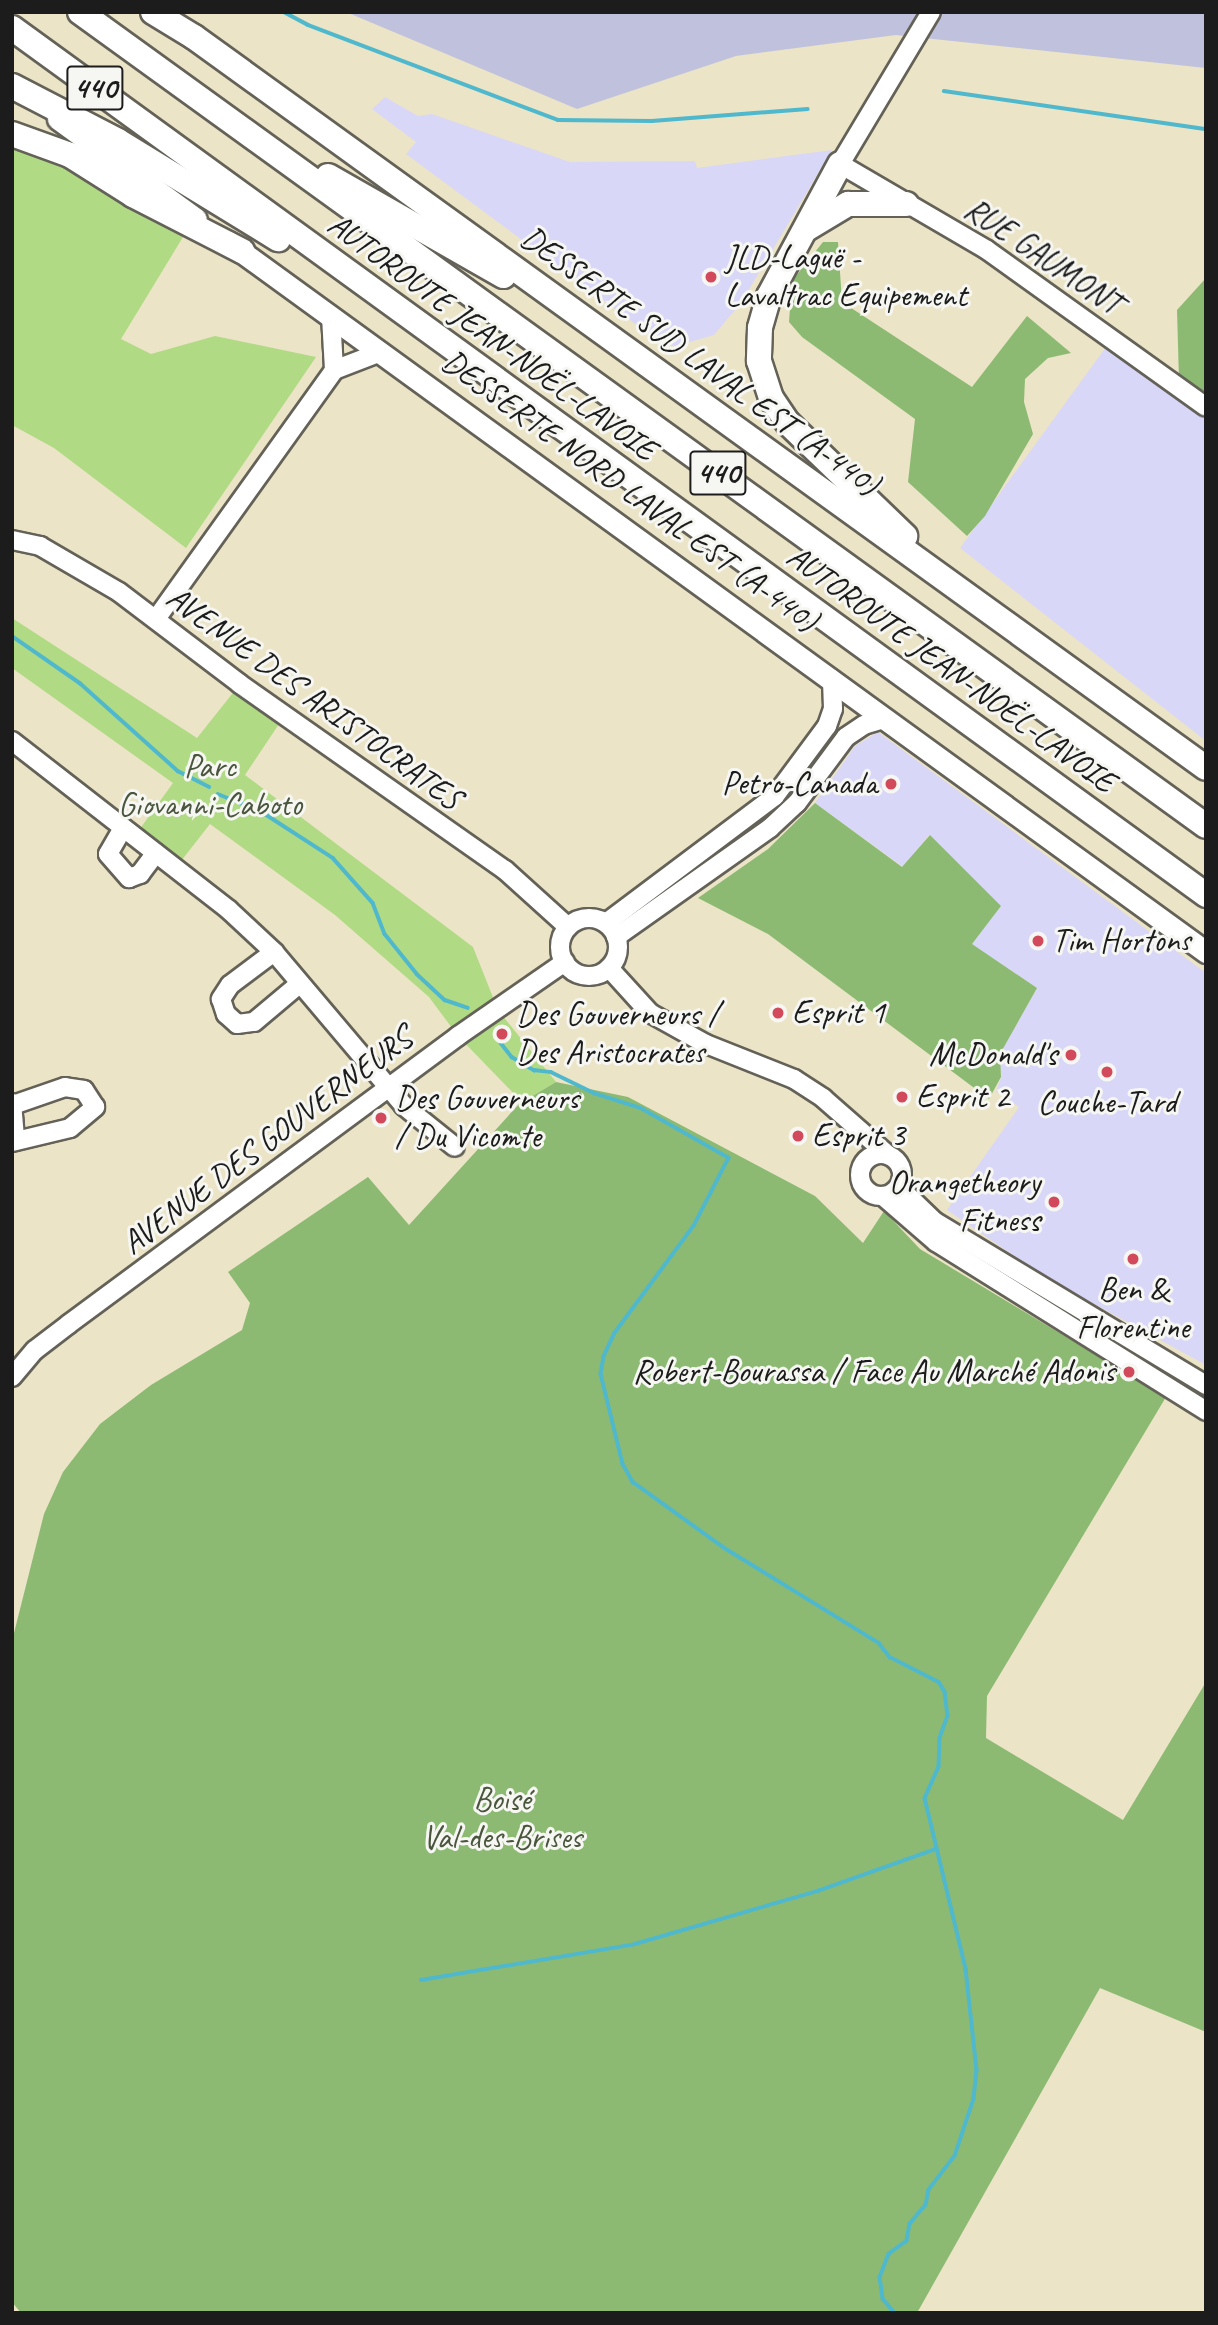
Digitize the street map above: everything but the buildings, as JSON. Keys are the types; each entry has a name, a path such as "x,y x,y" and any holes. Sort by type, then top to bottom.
{"highway":[{"name":"AUTOROUTE JEAN-NOËL-LAVOIE","path":"80,12 1206,826"},
{"name":"DESSERTE SUD LAVAL EST (A-440)","path":"153,12 194,37 1206,768"},
{"path":"180,12 194,37"},
{"name":"AUTOROUTE JEAN-NOËL-LAVOIE","path":"12,28 1206,895"},
{"path":"21,92 118,142 405,315"},
{"path":"229,121 587,321"},
{"path":"12,134 70,155 133,195 242,251"},
{"path":"840,164 777,278 762,317 758,349 768,390 797,433 954,586"},
{"path":"807,228 848,204 906,204"}],"main road":[{"name":"DESSERTE NORD LAVAL EST (A-440)","path":"21,92 1206,952"}],"street":[{"path":"840,164 931,12"},
{"name":"RUE GAUMONT","path":"840,164 1002,260 1206,407"},
{"path":"331,316 334,370"},
{"path":"156,619 334,370 381,352"},
{"name":"AVENUE DES ARISTOCRATES","path":"12,540 40,546 156,619 250,691 505,870 568,927"},
{"path":"611,930 775,796 827,726 833,709 832,679"},
{"path":"611,930 781,819 846,737 864,724 884,719"},
{"path":"12,741 156,853 274,952 299,985 389,1088 456,1147"},
{"path":"123,828 108,854 129,878 140,874 156,853"},
{"path":"586,918 611,930 617,953 609,968 586,976 565,962 560,946 568,927 586,918"},
{"path":"274,952 230,985 220,999 226,1014 237,1024 254,1022 299,985"},
{"name":"AVENUE DES GOUVERNEURS","path":"14,1368 69,1324 389,1088 565,962"},
{"path":"609,968 650,1013 706,1044 794,1079 900,1164 901,1181 906,1194 934,1220 1206,1385"},
{"path":"65,1087 84,1090 95,1107 70,1128 14,1141 13,1104 65,1087"},
{"path":"848,1122 862,1165 863,1185 883,1196 936,1242 1206,1411"},
{"path":"862,1165 873,1156 888,1155"},
{"path":"883,1196 901,1181"}],"shaded area":[{"path":"346,12 1206,12 1206,68 896,35 736,56 577,109"},
{"path":"385,97 418,116 432,114 570,162 695,161 697,168 832,150 741,303 714,335 676,346 661,343 406,154 416,142 372,109"},
{"path":"1106,347 1206,420 1206,741 960,548"},
{"path":"878,732 1206,973 1206,1365 1045,1277 947,1210 1019,1107 996,1092 1001,1077 999,1055 1037,988 971,944 929,835 903,867 815,803 855,746"}],"green space":[{"path":"12,146 71,169 183,237 121,339 151,354 215,336 316,357 186,548 54,448 12,425"},
{"path":"823,242 838,242 842,302 972,387 1027,316 1071,353 1048,358 1025,379 1024,402 1033,434 985,516 967,536 908,482 915,419 802,337 789,322 790,308 779,297"},
{"path":"1206,278 1206,399 1179,380 1177,310"},
{"name":"Parc Giovanni-Caboto","path":"12,618 197,738 240,684 285,715 245,775 473,947 498,1010 556,1082 522,1102 458,1036 429,997 335,915 210,824 174,870 134,837 173,783 12,668"},
{"path":"815,803 902,867 930,835 1001,906 972,944 1037,988 1000,1054 1001,1077 989,1099 768,934 698,898 768,849"},
{"name":"Boisé Val-des-Brises","path":"556,1082 628,1097 815,1196 863,1243 884,1211 920,1249 1166,1397 987,1696 986,1738 1123,1820 1206,1682 1206,2032 1100,1988 917,2313 21,2313 12,2302 12,1641 44,1514 63,1472 100,1424 151,1385 242,1330 250,1303 228,1272 368,1177 409,1225 519,1104"}],"waterway":[{"path":"284,12 308,25 558,120 652,121 808,109"},
{"path":"944,91 1206,129"},
{"path":"12,636 80,683 178,771 209,787"},
{"path":"218,794 262,812 333,858 373,903 385,934 417,974 445,1000 468,1008"},
{"path":"501,1043 512,1057 534,1070 551,1072 594,1093 641,1108 729,1158 694,1226 615,1333 604,1357 601,1374 623,1464 633,1482 723,1547 879,1643 890,1657 939,1682 945,1692 948,1716 940,1738 939,1767 925,1798 966,1969 977,2070 974,2099 955,2156 929,2190 926,2205 910,2224 907,2241 889,2254 880,2277 883,2299 895,2313"},
{"path":"421,1980 635,1944 818,1891 936,1849"}],"place":[{"name":"JLD-Laguë - Lavaltrac Equipement","path":"711,277"},
{"name":"Petro-Canada","path":"891,784"},
{"name":"Tim Hortons","path":"1038,941"},
{"name":"Esprit 1","path":"778,1013"},
{"name":"Des Gouverneurs / Des Aristocrates","path":"502,1034"},
{"name":"McDonald's","path":"1071,1055"},
{"name":"Couche-Tard","path":"1107,1072"},
{"name":"Esprit 2","path":"902,1097"},
{"name":"Des Gouverneurs / Du Vicomte","path":"381,1118"},
{"name":"Esprit 3","path":"798,1136"},
{"name":"Orangetheory Fitness","path":"1054,1202"},
{"name":"Ben & Florentine","path":"1133,1259"},
{"name":"Robert-Bourassa / Face Au Marché Adonis","path":"1129,1372"}]}
